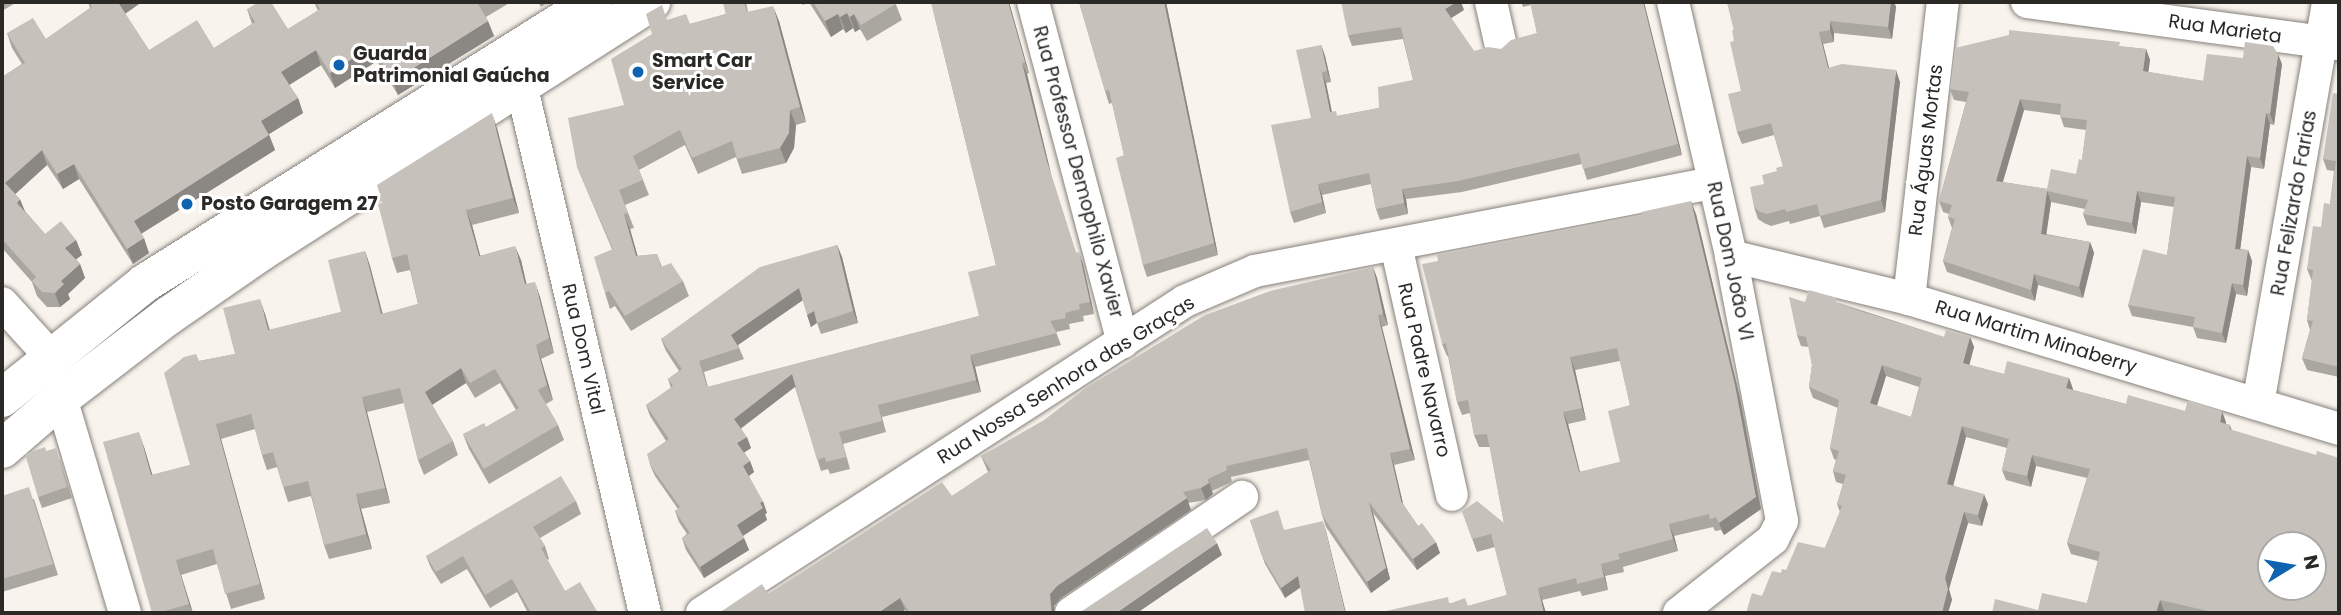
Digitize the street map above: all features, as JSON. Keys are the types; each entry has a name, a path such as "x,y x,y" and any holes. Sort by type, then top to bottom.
{"main road":[{"path":"2,398 157,276 593,2"},
{"path":"2,449 61,398 168,316 262,251 652,2"}],"street":[{"name":"Rua Professor Demophilo Xavier","path":"1033,2 1123,342"},
{"path":"1491,2 1500,42"},
{"name":"Rua Dom João VI","path":"1673,2 1731,256 1782,522 1773,539 1679,613"},
{"name":"Rua Águas Mortas","path":"1909,299 1943,2"},
{"name":"Rua Marieta","path":"2027,2 2331,43"},
{"name":"Rua Felizardo Farias","path":"2258,404 2331,43 2328,2"},
{"name":"Rua Dom Vital","path":"520,84 645,613"},
{"name":"Rua Nossa Senhora das Graças","path":"702,613 1185,301 1255,271 1713,183"},
{"name":"Rua Padre Navarro","path":"1396,245 1451,495"},
{"name":"Rua Martim Minaberry","path":"1731,256 1909,299 2339,429"},
{"path":"2,303 51,357"},
{"path":"61,398 125,613"},
{"path":"1071,613 1242,497"}],"building":[{"path":"89,2 118,2 149,50 197,20 214,48 255,22 247,9 259,2 271,2 288,29 320,9 316,2 482,2 478,4 488,21 393,81 372,46 330,73 316,50 281,72 298,98 261,121 269,135 134,221 144,238 127,249 74,164 57,174 42,150 5,183 20,199 17,203 45,234 61,221 76,240 65,248 80,264 61,281 64,284 55,293 42,292 32,281 36,277 2,239 2,77 25,63 7,33 33,18 46,39 92,7"},
{"path":"723,2 744,2 747,12 773,6 800,107 790,110 789,133 780,148 737,159 732,141 692,158 680,130 633,156 643,180 619,190 628,213 624,214 636,256 657,254 661,267 671,263 683,281 625,316 609,291 605,293 594,257 613,249 577,167 568,118 624,105 611,59 652,34 646,14 662,5 667,20 686,14 690,24 726,14"},
{"path":"813,2 896,4 861,25 854,14 850,17 847,13 840,17 838,14 825,21"},
{"path":"931,2 1008,2 1025,62 1022,63 1047,162 1076,253 1079,252 1090,302 1079,304 1080,309 1065,313 1066,318 1050,321 1057,333 970,355 976,380 878,405 882,421 839,432 846,457 826,462 825,457 817,460 792,374 734,419 747,437 737,443 750,461 743,466 763,501 760,503 763,508 737,525 744,538 700,567 682,538 690,533 675,511 680,507 650,465 647,454 669,439 646,405 673,386 668,379 682,369 661,339 760,267 837,245 853,311 817,323 814,311 807,315 799,288 731,335 739,348 699,361 707,387 979,316 968,272 996,265"},
{"path":"1079,2 1164,2 1214,243 1143,265 1116,158 1124,155 1109,90 1105,91"},
{"path":"1341,2 1456,2 1445,9 1474,51 1488,47 1501,49 1511,40 1537,33 1530,2 1643,2 1678,144 1583,169 1579,153 1458,181 1402,189 1404,203 1376,209 1369,173 1318,184 1322,202 1290,212 1271,125 1311,118 1296,50 1321,45 1327,71 1322,72 1330,112 1336,111 1337,116 1379,108 1378,87 1413,80 1401,27 1348,35"},
{"path":"1727,2 1891,2 1888,27 1830,21 1830,30 1819,32 1828,68 1842,64 1896,70 1881,200 1820,216 1817,204 1767,214 1754,207 1750,187 1764,184 1762,175 1777,171 1776,168 1783,166 1771,123 1737,132 1728,94 1741,91 1730,42 1734,41 1734,30"},
{"path":"2009,30 2120,42 2119,46 2146,49 2143,71 2203,81 2207,54 2243,58 2245,42 2273,46 2278,54 2270,114 2266,113 2260,158 2247,156 2235,249 2248,250 2243,285 2232,283 2222,333 2193,327 2195,317 2128,305 2143,249 2167,255 2175,197 2137,191 2132,223 2083,214 2088,200 2047,191 2041,234 2090,242 2079,287 2034,274 2031,290 1943,261 1955,219 1948,217 1952,205 1939,201 1969,92 1950,89 1955,48 2009,35","holes":["2020,99 2061,104 2060,117 2087,120 2082,160 2079,159 2076,174 2051,169 2047,189 1996,181"]},
{"path":"2333,93 2339,94 2339,367 2302,358 2313,321 2307,320 2313,270 2307,269 2313,226 2321,227 2324,203 2330,204 2336,161 2323,159"},
{"path":"492,113 513,198 466,210 479,256 515,246 525,284 535,282 549,338 536,345 547,385 538,390 558,425 484,469 463,434 484,423 486,427 519,408 495,369 470,383 461,368 425,392 453,441 418,460 400,388 362,397 385,488 356,494 366,534 324,545 308,481 283,487 273,452 262,455 251,414 216,424 260,584 225,594 213,549 176,560 189,604 152,613 103,442 139,432 151,475 190,465 164,373 184,357 196,354 199,361 235,354 223,308 260,299 268,330 341,312 328,260 365,251 381,314 418,304 407,254 392,258 378,204 382,203 377,185"},
{"path":"1691,201 1735,385 1756,497 1719,523 1716,517 1710,519 1709,514 1669,524 1673,539 1618,554 1620,559 1601,564 1604,577 1577,584 1576,578 1538,588 1544,613 1387,613 1386,611 1448,597 1449,604 1465,598 1468,606 1507,595 1491,534 1472,539 1462,511 1477,501 1504,523 1487,434 1474,435 1468,400 1457,402 1446,343 1442,344 1422,264 1438,261 1437,255 1642,215 1641,212","holes":["1617,348 1630,405 1608,411 1620,462 1579,472 1563,412 1582,408 1570,357"]},
{"path":"1373,267 1383,314 1378,315 1410,449 1390,453 1401,501 1418,526 1422,523 1436,542 1413,559 1369,502 1386,568 1367,582 1322,515 1307,448 1226,466 1227,470 1208,479 1209,483 1201,488 1183,492 1187,498 1057,586 1050,594 1051,611 1054,613 910,613 900,598 878,613 719,613 762,584 768,594 942,482 952,496 991,470 981,456 1044,420 1087,387 1205,315 1270,291"},
{"path":"1809,290 1837,298 1836,302 1860,311 1944,337 1946,330 1970,337 1963,363 2004,374 2007,361 2069,378 2066,388 2126,404 2128,395 2185,411 2188,400 2222,411 2220,422 2230,425 2229,429 2316,455 2317,451 2339,458 2339,613 2217,613 2160,600 2156,613 1992,613 1995,599 2038,610 2042,593 2087,603 2100,552 2067,543 2090,469 2032,455 2027,476 2002,470 2009,439 1962,426 1947,484 1984,494 1978,515 1964,512 1945,578 1948,589 1942,613 1746,613 1752,593 1762,596 1772,571 1781,573 1782,569 1786,570 1798,542 1825,548 1842,506 1837,504 1846,475 1833,471 1839,451 1830,448 1839,400 1809,387 1812,365 1806,337 1797,335 1789,297 1805,302","holes":["1882,365 1922,378 1911,417 1870,403"]},
{"path":"45,447 46,451 56,448 67,487 38,497 25,454"},
{"path":"561,476 576,501 533,527 545,546 541,548 565,591 580,582 598,613 531,613 512,579 485,595 463,556 436,572 426,556"},
{"path":"29,487 53,564 2,579 2,496"},
{"path":"1278,510 1284,530 1323,521 1345,613 1305,613 1298,576 1281,588 1261,554 1250,520"},
{"path":"1207,528 1217,543 1116,613 1079,613"}],"place":[{"name":"Guarda Patrimonial Gaúcha","path":"339,65"},
{"name":"Smart Car Service","path":"638,72"},
{"name":"Posto Garagem 27","path":"187,204"}]}
